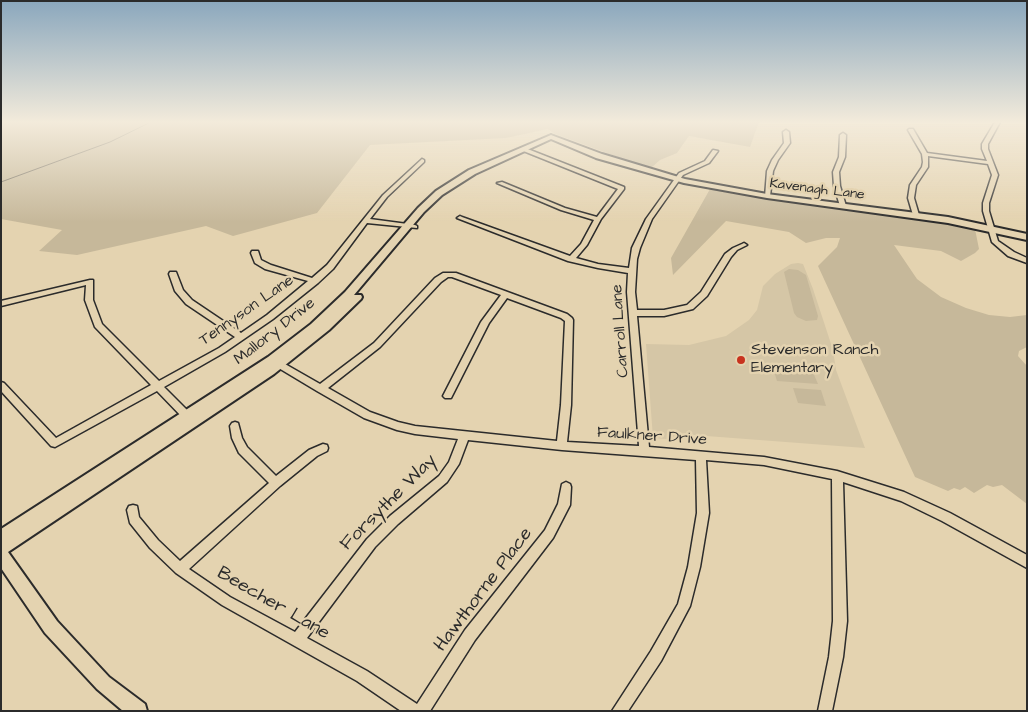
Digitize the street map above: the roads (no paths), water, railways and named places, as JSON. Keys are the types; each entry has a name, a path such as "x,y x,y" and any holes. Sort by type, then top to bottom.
{"main road":[{"path":"1,548 325,328 357,297 411,227 463,182 515,155"},
{"name":"Kavenagh Lane","path":"597,155 677,179 767,196 916,215 1027,237"},
{"name":"Mallory Drive","path":"1,537 187,416 276,362"},
{"path":"1,554 51,627 103,683 132,709"}],"street":[{"path":"538,155 622,188 598,219 584,244 571,259"},
{"name":"Carroll Lane","path":"644,451 631,271 636,248 643,231 677,179 684,172 707,162 712,155"},
{"path":"767,196 770,171 778,155"},
{"path":"842,155 836,172 837,186 843,206"},
{"path":"916,215 912,188 925,167 924,155"},
{"path":"933,155 991,163"},
{"path":"989,155 995,174 986,203 986,211 993,238 999,246 1027,261"},
{"name":"Tennyson Lane","path":"1,385 55,443 158,387 242,337 330,267 390,190 422,161"},
{"path":"500,184 563,209 598,219"},
{"path":"460,218 571,259 598,266 631,271"},
{"path":"367,221 411,227"},
{"path":"633,313 664,313 690,307 704,294 728,256 735,249 744,245"},
{"path":"256,253 258,261 268,267 314,281"},
{"path":"173,274 179,291 190,302 242,337"},
{"path":"320,389 377,345 438,280 446,275 460,277 568,318 570,321 562,446"},
{"path":"1,304 90,282 89,300 92,313 98,325 187,416"},
{"path":"448,396 484,322 505,295"},
{"name":"Faulkner Drive","path":"276,362 367,415 397,426 464,436 562,446 764,461 837,476 904,498 946,517 1027,562"},
{"path":"235,426 237,438 244,450 276,483"},
{"name":"Forsythe Way","path":"297,640 371,543 394,520 443,479 454,464 464,436"},
{"path":"180,569 276,483 322,448"},
{"path":"618,711 656,656 684,606 703,513 701,455"},
{"path":"825,711 836,656 840,621 837,476"},
{"name":"Hawthorne Place","path":"421,711 470,635 549,534 564,505 566,487"},
{"name":"Beecher Lane","path":"133,510 134,520 154,544 180,569 226,601 362,676 414,711"}],"waterway":[{"path":"1,182 74,155"}],"place":[{"name":"Stevenson Ranch Elementary","path":"741,360"}]}
